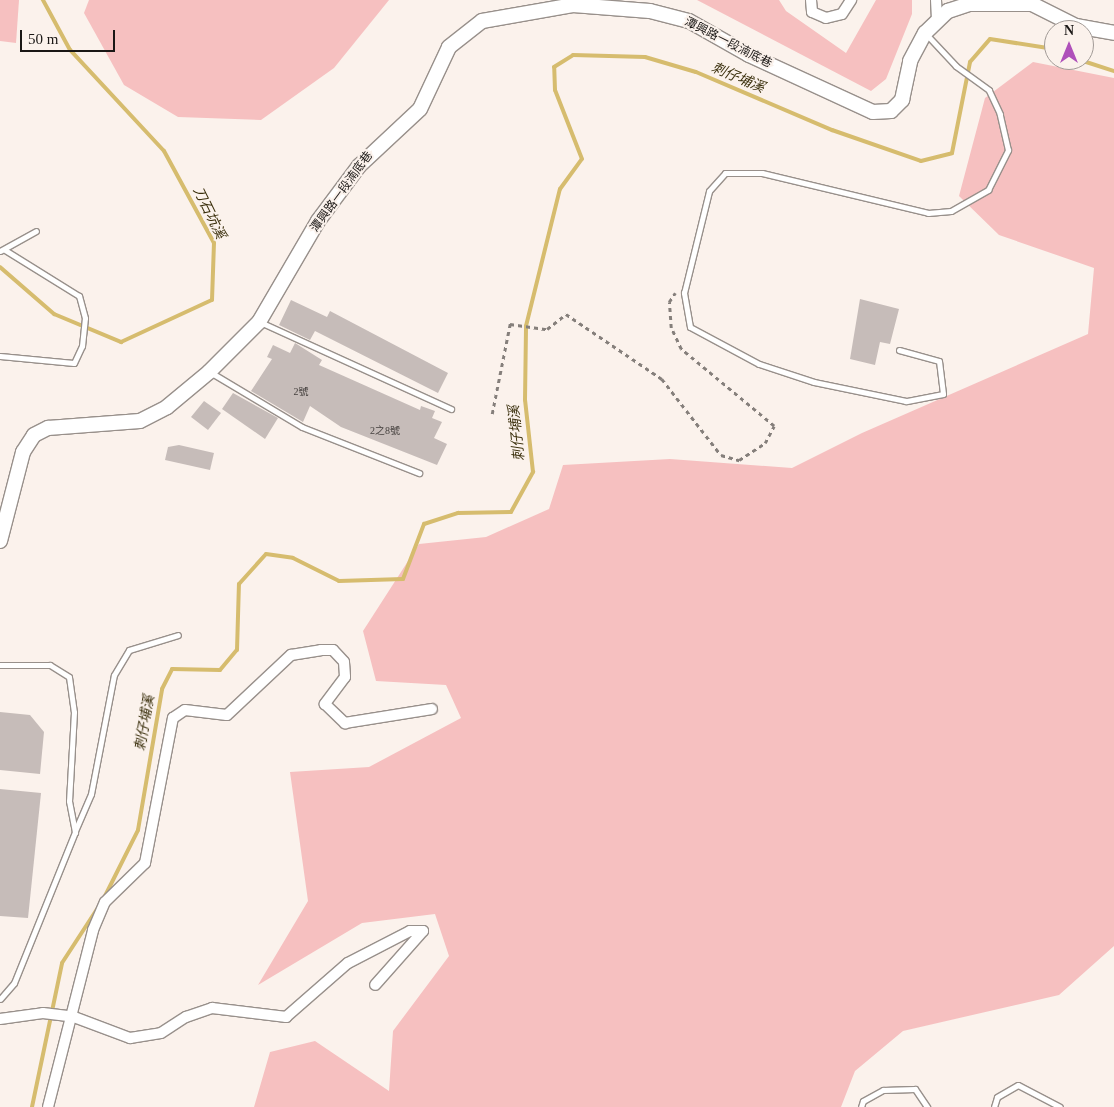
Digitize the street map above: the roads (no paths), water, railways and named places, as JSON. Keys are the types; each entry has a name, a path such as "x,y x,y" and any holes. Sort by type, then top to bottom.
{"street":[{"path":"811,0 812,12 826,18 842,14 851,0"},
{"path":"936,0 937,21"},
{"name":"潭興路一段湳底巷","path":"0,541 23,452 34,435 48,428 140,421 167,407 209,372 259,322 318,221 378,143 420,109 448,47 482,21 573,5 650,11 689,20 749,55 873,112 890,111 902,100 910,61 925,33 948,11 995,1 1032,4 1076,26 1114,33"},
{"path":"48,1107 74,1017 93,930 105,902 145,863 173,718 185,710 226,715 290,655 321,650 333,650 344,662 345,678 325,704 345,723 432,709"},
{"path":"0,1019 44,1013 74,1017 130,1038 161,1033 186,1017 212,1008 286,1017 348,963 410,932 423,932 376,985"}],"lane":[{"path":"899,350 940,361 943,394 906,401 814,382 759,364 690,327 684,293 709,191 725,173 762,173 928,213 951,211 988,190 1008,150 1006,131 989,90 956,66 925,33"},
{"path":"0,356 74,363 82,346 85,318 79,296 3,250 36,231"},
{"path":"259,322 451,409"},
{"path":"209,372 302,427 419,473"},
{"path":"0,999 14,983 92,794 114,674 129,650 178,635"},
{"path":"0,664 50,665 69,678 74,712 69,801 75,832"},
{"path":"994,1107 996,1097 1018,1085 1060,1107"},
{"path":"860,1107 863,1101 883,1090 915,1089 927,1107"}],"waterway":[{"name":"刀石坑溪","path":"0,267 54,314 121,342 212,300 214,243 164,151 70,50 43,0"},
{"name":"刺仔埔溪","path":"104,898 138,830 162,689 172,669 220,670 237,650 239,584 266,554 293,558 339,581 403,579 424,524 458,513 511,512 533,472 525,400 526,326 560,189 582,159 555,90 554,67 573,55 645,57 696,72 832,130 921,161 952,153 970,62 990,39 1044,47"},
{"name":"刺仔埔溪","path":"1094,65 1114,71"},
{"name":"刺仔埔溪","path":"32,1107 62,963 99,906"}]}
